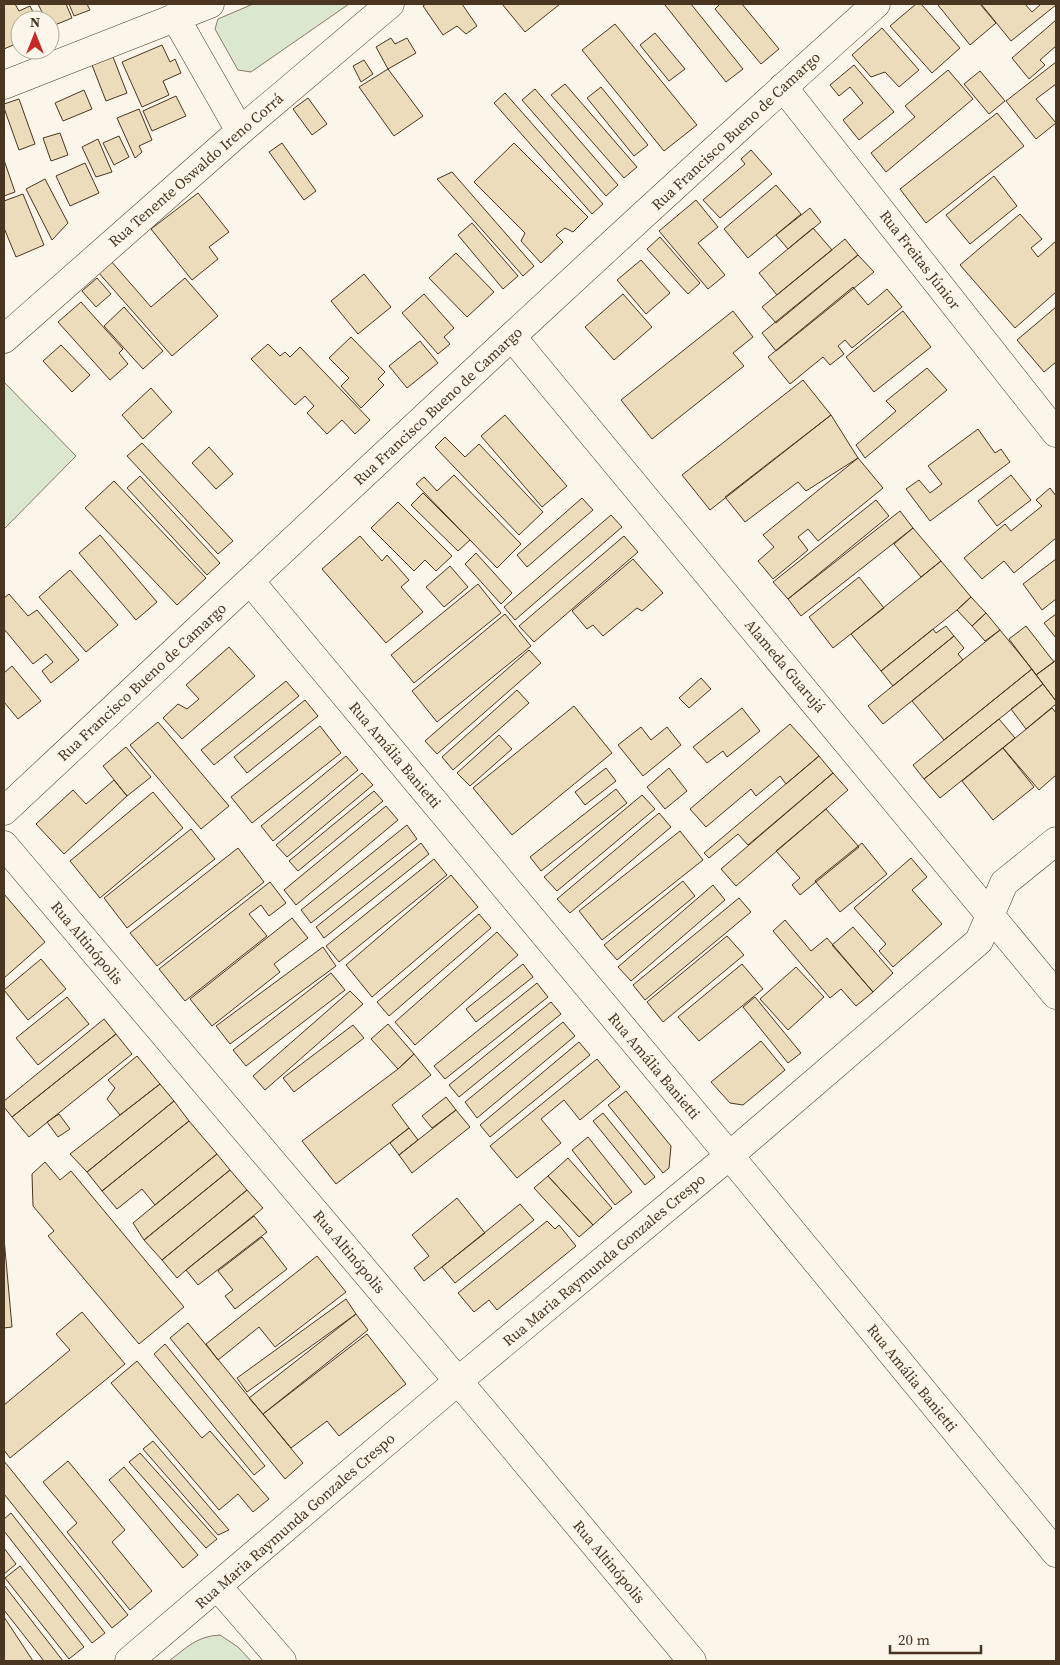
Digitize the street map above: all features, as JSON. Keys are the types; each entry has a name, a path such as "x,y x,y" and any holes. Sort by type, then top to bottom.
{"street":[{"path":"4,85 210,4"},
{"name":"Rua Tenente Oswaldo Ireno Corrá","path":"4,339 240,131 390,4"},
{"name":"Rua Francisco Bueno de Camargo","path":"4,811 512,337 783,87 876,4"},
{"path":"175,17 240,131"},
{"name":"Rua Freitas Júnior","path":"783,87 1056,434"},
{"name":"Alameda Guarujá","path":"512,337 1056,995"},
{"name":"Rua Amália Banietti","path":"250,581 729,1156 1056,1553"},
{"name":"Rua Maria Raymunda Gonzales Crespo","path":"129,1661 458,1382 729,1156 979,941 1004,883 1056,841"},
{"name":"Rua Altinópolis","path":"4,845 692,1661"},
{"path":"218,1587 282,1661"}],"green space":[{"path":"253,4 349,4 251,72 238,70 215,29 218,19"},
{"path":"4,382 76,456 4,529"},
{"path":"220,1635 238,1647 251,1661 169,1661 198,1640"}],"building":[{"path":"4,4 15,4 18,10 10,10 10,46 4,49"},
{"path":"38,4 66,4 72,18 60,23 60,10 41,10"},
{"path":"69,4 87,4 90,10 74,16"},
{"path":"426,4 462,4 477,26 466,34 457,26 443,35 423,6"},
{"path":"502,4 560,4 525,32"},
{"path":"691,4 743,69 726,82 665,5"},
{"path":"720,4 742,4 779,49 761,64 715,9"},
{"path":"916,4 921,4 960,48 932,73 890,26"},
{"path":"980,4 996,23 970,45 938,5"},
{"path":"981,4 1025,4 1032,12 1041,4 1056,5 1011,41"},
{"path":"30,6 32,10 21,10"},
{"path":"1056,20 1056,46 1040,60 1045,65 1029,79 1012,58"},
{"path":"615,24 697,125 664,151 582,50"},
{"path":"882,28 919,70 899,87 885,72 871,77 852,55"},
{"path":"655,33 685,69 669,81 640,45"},
{"path":"391,38 395,44 407,38 416,53 388,69 376,47"},
{"path":"162,45 170,62 175,59 181,73 163,81 169,95 142,107 122,62"},
{"path":"113,57 127,93 106,101 92,65"},
{"path":"364,60 373,74 361,82 353,66"},
{"path":"1056,62 1056,84 1036,99 1056,123 1036,139 1006,101"},
{"path":"854,65 894,112 859,140 843,120 863,103 850,87 839,96 830,85"},
{"path":"388,69 423,116 394,136 359,87"},
{"path":"948,70 973,99 886,172 871,153 915,117 905,106"},
{"path":"980,71 1005,101 989,114 964,84"},
{"path":"565,84 637,167 624,178 551,95"},
{"path":"601,87 648,145 634,156 587,98"},
{"path":"535,89 618,185 606,196 522,100"},
{"path":"84,90 92,109 63,121 55,103"},
{"path":"505,93 603,204 592,214 494,103"},
{"path":"176,96 186,116 152,131 143,111"},
{"path":"308,98 327,124 312,135 293,109"},
{"path":"19,99 35,144 19,150 4,104"},
{"path":"139,109 152,140 139,146 142,152 135,158 117,118"},
{"path":"997,113 1024,146 926,223 900,189"},
{"path":"60,133 68,155 51,161 43,138"},
{"path":"119,136 129,157 114,165 103,143"},
{"path":"98,139 112,172 96,177 82,147"},
{"path":"282,143 316,191 304,200 269,152"},
{"path":"514,143 588,217 573,232 565,228 556,235 563,242 541,263 521,241 525,233 474,182"},
{"path":"751,150 772,174 720,218 703,200 745,164 741,159"},
{"path":"4,160 15,192 4,196"},
{"path":"85,163 99,193 70,206 56,176"},
{"path":"452,172 534,266 523,276 437,179"},
{"path":"994,176 1017,206 970,244 946,215"},
{"path":"45,179 68,223 52,240 26,189"},
{"path":"776,185 801,214 748,258 724,229"},
{"path":"198,193 229,232 209,247 218,259 192,280 151,229"},
{"path":"23,194 44,245 16,257 4,228 4,201"},
{"path":"696,200 718,227 698,243 725,275 708,289 659,231"},
{"path":"810,208 821,222 788,249 776,235"},
{"path":"1020,214 1042,239 1031,248 1038,257 1056,241 1056,292 1015,328 960,265"},
{"path":"472,223 518,276 503,289 458,235"},
{"path":"813,228 832,250 777,295 759,273"},
{"path":"660,237 700,283 688,294 647,249"},
{"path":"845,239 858,255 776,323 762,307"},
{"path":"456,253 494,292 467,317 429,278"},
{"path":"858,255 874,272 776,351 762,333"},
{"path":"641,260 670,293 646,314 617,280"},
{"path":"111,261 151,307 185,278 218,316 172,356 98,272"},
{"path":"364,274 391,307 358,334 331,301"},
{"path":"97,278 111,294 96,307 82,291"},
{"path":"853,287 868,305 887,289 902,307 852,348 845,340 838,346 844,354 830,365 823,357 790,384 768,357"},
{"path":"424,294 454,328 444,337 450,344 438,354 402,313"},
{"path":"623,294 652,327 614,360 585,327"},
{"path":"81,302 123,349 119,353 128,364 110,380 58,322"},
{"path":"124,307 163,351 143,369 104,326"},
{"path":"1056,307 1056,362 1044,372 1017,340"},
{"path":"733,311 753,337 733,353 744,366 652,439 621,400"},
{"path":"903,311 931,347 874,392 846,357"},
{"path":"351,337 385,372 378,379 384,385 361,408 341,386 349,378 329,358"},
{"path":"420,341 438,363 407,388 389,366"},
{"path":"268,344 280,356 285,352 290,357 300,347 370,420 355,434 342,420 327,434 307,413 314,406 305,396 295,405 251,359"},
{"path":"61,345 90,375 72,392 43,361"},
{"path":"927,368 947,390 865,458 856,445 896,411 886,401"},
{"path":"803,380 831,415 710,510 682,475"},
{"path":"151,388 172,412 143,439 122,415"},
{"path":"505,415 567,486 542,507 481,436"},
{"path":"831,415 858,458 806,491 798,482 745,522 725,497"},
{"path":"978,429 995,453 1001,449 1010,462 930,521 906,489 919,480 930,493 942,484 928,466"},
{"path":"445,437 465,457 479,444 543,512 519,535 435,447"},
{"path":"142,443 233,541 218,554 127,456"},
{"path":"209,447 233,474 216,489 192,463"},
{"path":"858,458 883,488 818,541 808,529 798,537 808,550 773,579 758,561 774,547 763,535"},
{"path":"454,475 521,544 497,568 416,484 424,477 437,491"},
{"path":"1011,475 1031,500 997,526 978,501"},
{"path":"140,476 220,563 207,575 127,488"},
{"path":"114,481 206,578 177,605 85,508"},
{"path":"1050,488 1056,496 1056,538 1014,573 1004,561 982,579 964,558 1005,524 1011,531 1042,506 1036,500"},
{"path":"423,493 470,540 458,551 411,505"},
{"path":"582,498 593,510 527,567 517,555"},
{"path":"876,500 889,516 788,599 773,582"},
{"path":"398,502 452,556 436,571 425,560 414,571 371,528"},
{"path":"900,511 913,528 801,616 788,599"},
{"path":"611,515 622,527 515,620 504,607"},
{"path":"913,528 941,561 921,577 894,544"},
{"path":"100,535 157,602 136,620 79,553"},
{"path":"360,536 382,561 387,555 409,580 401,587 423,612 386,643 322,569"},
{"path":"624,536 638,552 534,642 519,626"},
{"path":"476,553 512,593 501,604 465,564"},
{"path":"633,559 663,593 642,611 637,608 603,636 593,625 587,629 572,611"},
{"path":"1056,559 1056,599 1042,610 1023,584"},
{"path":"941,561 971,597 881,671 851,634"},
{"path":"450,566 468,587 444,607 426,587"},
{"path":"70,570 118,625 86,652 39,597"},
{"path":"859,577 884,608 833,648 809,617"},
{"path":"478,584 501,613 414,683 391,655"},
{"path":"9,594 28,616 37,610 79,660 51,683 42,671 53,662 46,654 33,664 4,629 4,598"},
{"path":"971,597 986,613 972,626 957,610"},
{"path":"986,613 1000,630 985,641 972,626"},
{"path":"505,614 531,646 437,722 412,691"},
{"path":"1056,614 1056,638 1044,623"},
{"path":"946,626 954,636 893,686 881,671 933,629 936,633"},
{"path":"1026,626 1054,662 1036,675 1009,639"},
{"path":"1000,630 1032,669 944,740 912,701"},
{"path":"954,636 964,648 958,654 963,660 883,724 868,706"},
{"path":"229,647 255,676 182,739 163,718 178,704 187,709 199,699 186,685"},
{"path":"529,650 541,663 437,754 425,741"},
{"path":"1056,660 1056,701 1036,675"},
{"path":"12,666 41,701 18,719 4,702 4,673"},
{"path":"1032,669 1043,684 924,779 913,765"},
{"path":"701,678 711,689 689,708 679,698"},
{"path":"286,681 299,696 214,765 201,750"},
{"path":"1043,684 1056,701 1056,704 1026,729 1011,709"},
{"path":"517,690 529,703 453,770 442,757"},
{"path":"305,700 318,716 247,773 234,757"},
{"path":"574,706 612,753 512,835 473,788"},
{"path":"742,708 760,731 727,757 723,751 707,763 693,747"},
{"path":"1052,708 1056,713 1056,775 1039,790 1003,748"},
{"path":"999,719 1015,738 940,798 924,779"},
{"path":"158,722 229,806 201,829 130,745"},
{"path":"790,724 819,756 786,784 780,776 756,796 751,789 706,827 690,809"},
{"path":"320,726 341,753 252,823 231,797"},
{"path":"641,727 651,740 667,727 681,745 643,776 618,745"},
{"path":"499,735 512,749 470,786 457,773"},
{"path":"126,747 151,777 127,796 103,766"},
{"path":"1003,748 1034,787 993,820 962,781"},
{"path":"346,756 358,770 273,841 261,826"},
{"path":"819,756 833,773 748,845 738,834 709,858 704,853"},
{"path":"606,768 616,781 585,805 575,792"},
{"path":"669,768 687,791 665,809 647,787"},
{"path":"362,773 373,785 287,857 276,845"},
{"path":"833,773 848,790 736,886 721,869"},
{"path":"114,780 127,796 64,854 36,824 73,790 86,804"},
{"path":"616,789 627,803 541,871 530,857"},
{"path":"374,791 383,801 298,871 289,861"},
{"path":"153,792 183,828 100,898 70,861"},
{"path":"642,795 655,809 557,891 544,877"},
{"path":"386,806 398,820 296,905 284,890"},
{"path":"826,809 859,847 800,895 792,885 800,878 776,851"},
{"path":"659,813 671,827 570,913 557,899"},
{"path":"407,825 417,839 311,923 301,910"},
{"path":"191,829 215,859 127,928 104,898"},
{"path":"680,831 703,860 602,940 579,911"},
{"path":"421,843 429,854 324,938 316,927"},
{"path":"862,843 887,874 840,912 815,881"},
{"path":"238,848 264,882 157,966 130,933"},
{"path":"911,858 927,877 912,890 942,924 893,967 879,951 886,944 854,908"},
{"path":"434,859 447,875 339,962 326,946"},
{"path":"451,875 478,907 372,997 346,965"},
{"path":"683,881 695,896 617,960 604,945"},
{"path":"270,882 286,903 269,916 261,905 249,914 267,936 185,1001 159,969"},
{"path":"713,885 725,900 631,981 618,967"},
{"path":"4,894 45,942 4,978"},
{"path":"739,898 751,912 645,1000 633,985"},
{"path":"479,914 491,928 389,1016 377,1002"},
{"path":"292,918 308,938 274,964 280,972 212,1026 190,999"},
{"path":"785,920 811,951 827,938 873,992 856,1006 841,989 830,998 773,931"},
{"path":"853,927 893,973 873,992 832,945"},
{"path":"497,932 518,955 415,1045 395,1022"},
{"path":"727,936 744,955 663,1022 647,1002"},
{"path":"323,947 336,966 230,1044 216,1026"},
{"path":"41,959 66,989 28,1020 4,990"},
{"path":"523,964 533,977 476,1022 466,1009"},
{"path":"742,964 763,989 699,1041 678,1017"},
{"path":"796,967 824,997 788,1030 760,999"},
{"path":"331,973 345,990 246,1066 233,1050"},
{"path":"537,983 548,997 445,1079 434,1066"},
{"path":"350,991 363,1004 265,1090 253,1076"},
{"path":"67,997 89,1024 38,1065 16,1038"},
{"path":"755,997 801,1053 788,1063 743,1007"},
{"path":"551,1002 561,1014 459,1097 449,1085"},
{"path":"104,1019 116,1034 12,1117 4,1107 4,1101"},
{"path":"563,1022 575,1036 477,1118 465,1102"},
{"path":"388,1024 414,1054 398,1069 371,1039"},
{"path":"353,1025 364,1038 294,1092 283,1078"},
{"path":"116,1034 132,1054 29,1137 12,1117"},
{"path":"761,1041 785,1070 743,1105 730,1103 711,1082"},
{"path":"579,1042 590,1055 490,1137 480,1125"},
{"path":"414,1054 431,1075 392,1105 409,1128 336,1184 302,1141 398,1069"},
{"path":"137,1056 160,1084 120,1115 107,1099 115,1088 108,1080"},
{"path":"597,1059 620,1087 580,1120 564,1100 541,1119 561,1143 517,1178 490,1146"},
{"path":"160,1084 174,1101 87,1172 70,1154"},
{"path":"626,1091 671,1146 669,1168 663,1173 608,1105"},
{"path":"446,1097 456,1110 432,1128 422,1116"},
{"path":"174,1101 189,1121 102,1191 87,1172"},
{"path":"456,1110 470,1127 412,1173 399,1155"},
{"path":"603,1113 655,1177 645,1185 593,1121"},
{"path":"59,1114 70,1129 58,1137 47,1122"},
{"path":"189,1121 217,1154 155,1205 142,1189 117,1209 102,1191"},
{"path":"409,1128 418,1140 399,1155 390,1143"},
{"path":"588,1137 632,1192 615,1205 572,1150"},
{"path":"217,1154 230,1170 144,1240 133,1223"},
{"path":"568,1158 612,1208 593,1225 548,1176"},
{"path":"45,1162 60,1180 71,1171 184,1307 139,1344 48,1236 54,1231 33,1206 32,1174"},
{"path":"230,1170 247,1190 162,1260 144,1240"},
{"path":"548,1176 593,1225 579,1237 534,1188"},
{"path":"247,1190 263,1208 177,1278 162,1260"},
{"path":"457,1198 485,1233 424,1281 414,1268 429,1256 412,1235"},
{"path":"520,1204 534,1220 455,1283 442,1267"},
{"path":"254,1216 267,1232 198,1285 186,1270"},
{"path":"547,1221 555,1229 559,1225 576,1246 497,1310 489,1300 474,1312 458,1293"},
{"path":"262,1237 287,1269 235,1309 225,1296 233,1290 218,1271"},
{"path":"4,1238 12,1327 4,1328"},
{"path":"317,1256 346,1292 275,1347 259,1327 218,1360 206,1344"},
{"path":"346,1299 356,1314 247,1392 237,1378"},
{"path":"82,1312 125,1364 10,1458 4,1450 4,1405 70,1350 56,1334"},
{"path":"356,1314 368,1330 263,1414 249,1398"},
{"path":"188,1323 303,1463 285,1479 170,1338"},
{"path":"367,1334 406,1384 339,1436 327,1421 291,1448 263,1414"},
{"path":"165,1344 265,1466 254,1475 154,1354"},
{"path":"137,1361 202,1438 210,1431 269,1499 253,1512 238,1494 219,1510 111,1383"},
{"path":"153,1441 229,1530 218,1535 143,1449"},
{"path":"140,1453 217,1539 206,1548 129,1462"},
{"path":"4,1461 128,1615 112,1628 4,1494"},
{"path":"68,1461 125,1530 112,1542 152,1591 130,1610 67,1532 77,1523 43,1482"},
{"path":"124,1467 198,1555 183,1568 109,1480"},
{"path":"11,1513 105,1633 92,1643 4,1531 4,1519"},
{"path":"4,1548 16,1564 4,1574"},
{"path":"20,1566 84,1647 69,1659 5,1578"},
{"path":"4,1585 63,1661 44,1661 4,1610"},
{"path":"4,1617 33,1661 4,1661"}]}
